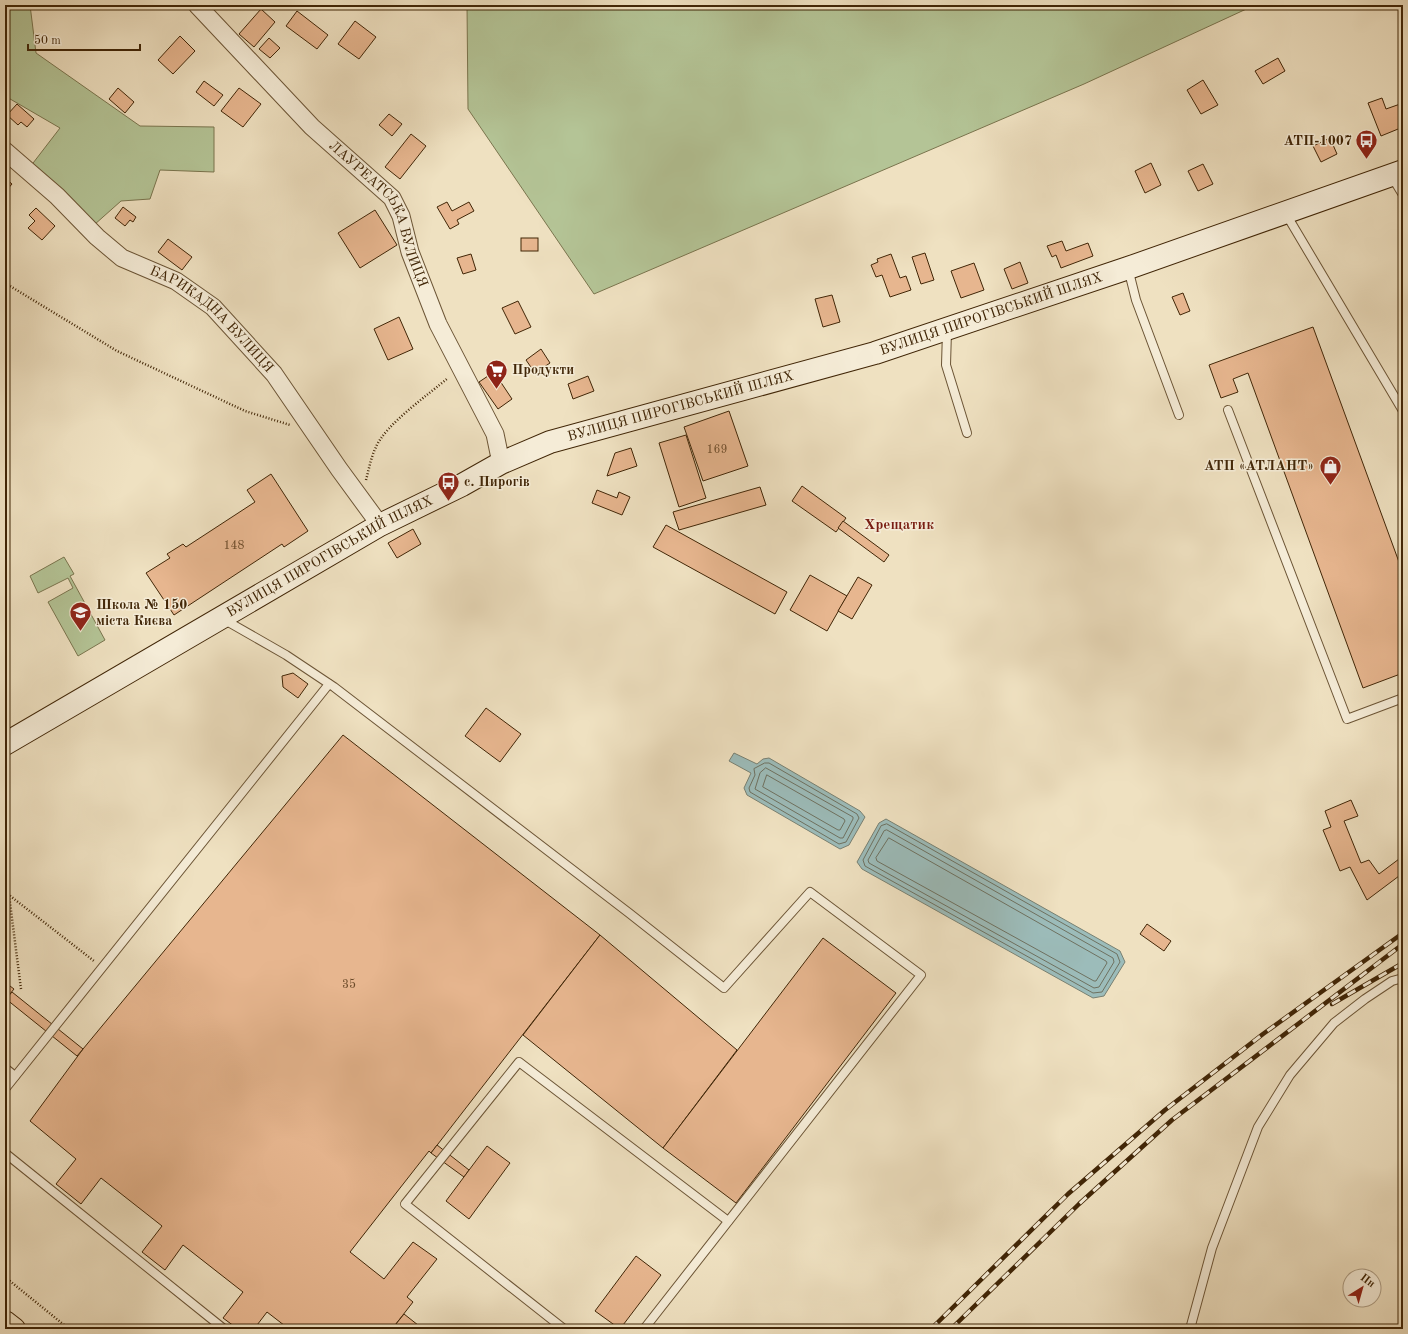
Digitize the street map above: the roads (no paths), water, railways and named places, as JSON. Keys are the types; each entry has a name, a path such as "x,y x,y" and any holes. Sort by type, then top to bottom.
{"highway":[{"path":"5,1322 14,1329"}],"street":[{"name":"ЛАУРЕАТСЬКА ВУЛИЦЯ","path":"197,5 312,127 392,198 401,216 410,252 438,324 495,434 500,463"},
{"name":"БАРИКАДНА ВУЛИЦЯ","path":"5,151 57,196 97,237 122,258 176,281 212,307 274,374 313,432 380,525"},
{"name":"ВУЛИЦЯ ПИРОГІВСЬКИЙ ШЛЯХ","path":"5,744 380,525 462,485 500,463 550,442 875,353 1128,268 1397,174"}],"lane":[{"path":"1397,174 1403,195"},
{"path":"1285,213 1403,411"},
{"path":"1128,268 1136,300 1179,415"},
{"path":"948,328 946,365 967,433"},
{"path":"1228,410 1347,720 1403,698"},
{"path":"221,618 286,655 329,684 616,903 724,988 810,892 921,975 644,1329"},
{"path":"5,1089 329,684"},
{"path":"1190,1329 1212,1248 1258,1127 1290,1075 1334,1023 1365,999 1392,981 1403,978"},
{"path":"564,1329 405,1204 519,1062 728,1221"},
{"path":"5,1068 15,1076"},
{"path":"5,1153 224,1329"}],"water":[{"path":"734,753 757,764 763,759 769,758 860,811 865,817 849,845 840,849 747,795 744,788 751,773 729,761"},
{"path":"886,819 1120,951 1125,962 1104,996 1093,998 862,869 857,862 879,823"}],"railway":[{"path":"931,1329 1068,1194 1165,1110 1263,1034 1403,933"},
{"path":"951,1329 1079,1204 1172,1120 1403,944"},
{"path":"1332,1004 1403,963"}],"place":[{"name":"АТП-1007","path":"1367,160"},
{"name":"Продукти","path":"496,390"},
{"name":"АТП «АТЛАНТ»","path":"1330,486"},
{"name":"с. Пирогів","path":"449,502"},
{"name":"Школа № 150 міста Києва","path":"81,632"}],"district":[{"name":"Хрещатик","path":"899,525"}]}
